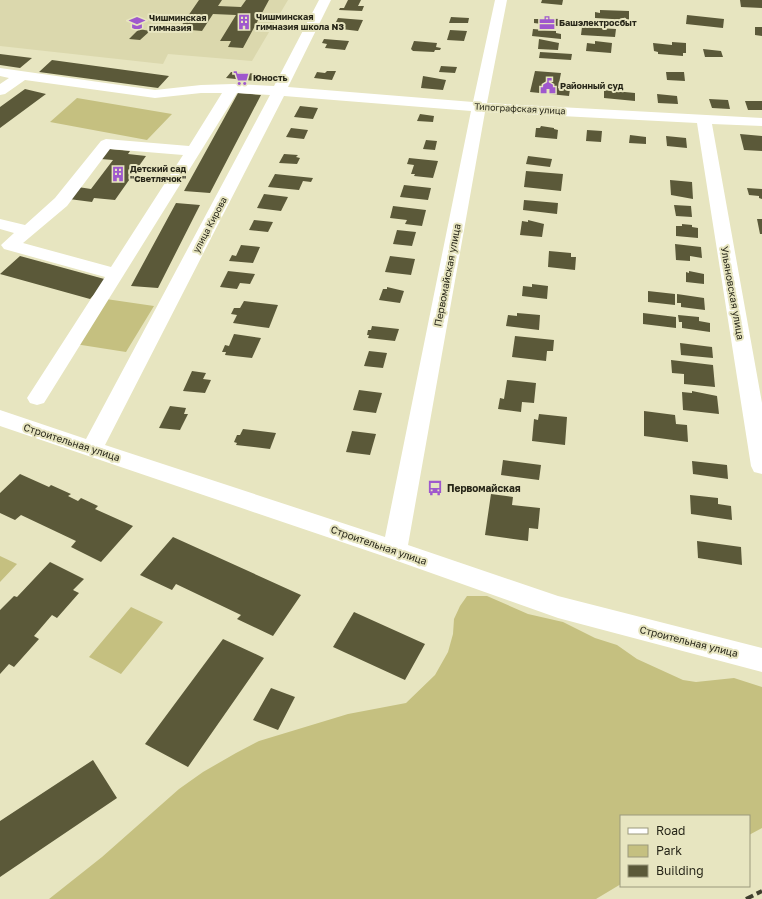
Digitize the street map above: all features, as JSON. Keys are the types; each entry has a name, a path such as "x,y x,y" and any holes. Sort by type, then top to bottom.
{"street":[{"name":"улица Кирова","path":"92,449 135,364 231,185 325,0"},
{"name":"Первомайская улица","path":"395,550 479,107 501,0"},
{"name":"Типографская улица","path":"0,72 155,94 202,89 234,88 479,107 762,122"},
{"path":"0,90 22,75"},
{"path":"37,398 234,88"},
{"name":"Ульяновская улица","path":"704,119 762,466"},
{"path":"5,249 61,202 106,144 194,152"},
{"path":"0,224 28,231"},
{"path":"5,249 116,274"},
{"name":"Строительная улица","path":"0,418 395,550 558,607 762,660"}],"shaded area":[{"name":"Чишминская гимназия","path":"0,0 288,0 252,61 168,54 163,64 0,46"}],"green space":[{"path":"77,98 172,114 147,140 50,122"},
{"path":"106,299 154,306 126,352 75,344"},
{"path":"0,556 17,564 0,582"},
{"path":"467,596 487,596 528,614 563,622 595,638 617,645 637,659 683,680 696,682 734,678 762,687 762,828 750,834 750,815 620,815 620,885 596,899 49,899 102,857 179,789 203,772 236,753 259,741 348,714 406,703 435,675 448,652 453,634 454,619"},
{"path":"131,607 163,622 121,674 89,657"}],"building":[{"name":"Чишминская гимназия школа N3","path":"199,0 222,0 218,6 241,7 246,0 269,0 243,48 228,47 231,41 220,41 236,15 213,14 202,31 179,29"},
{"path":"348,0 361,0 358,6 364,6 362,11 339,10 340,8 344,8"},
{"path":"542,0 563,0 562,5 541,3"},
{"path":"740,0 762,0 762,8 741,7"},
{"path":"600,10 629,11 629,20 595,18 595,12 600,13"},
{"path":"687,15 724,19 723,28 686,24"},
{"path":"451,17 469,18 468,23 449,23"},
{"path":"338,18 363,20 358,31 333,28"},
{"path":"534,19 559,19 558,26 534,23"},
{"path":"582,27 616,29 615,37 581,35"},
{"path":"755,27 762,27 762,36 755,35"},
{"path":"139,29 150,31 140,40 129,39"},
{"path":"533,29 556,31 556,33 561,34 561,39 532,36"},
{"path":"450,30 467,31 464,41 447,40"},
{"path":"324,39 349,41 345,50 325,48 327,44 322,43"},
{"path":"539,39 559,43 558,50 538,49"},
{"path":"414,41 437,43 436,47 441,48 440,50 435,50 434,52 413,51 411,49"},
{"path":"595,41 612,43 611,53 586,51 587,43 595,44"},
{"path":"672,42 686,43 686,53 683,53 683,56 658,54 658,52 654,51 653,43 672,45"},
{"path":"703,49 721,51 723,57 705,57"},
{"path":"540,52 572,54 571,60 539,58"},
{"path":"0,54 32,58 20,68 0,65"},
{"path":"52,60 169,76 158,88 39,72"},
{"path":"441,66 457,67 455,73 439,72"},
{"path":"327,71 336,71 332,80 314,78 317,72 325,73"},
{"path":"535,71 561,73 558,88 570,89 569,96 530,92"},
{"path":"231,72 258,74 255,81 226,78"},
{"path":"666,72 684,72 685,81 667,80"},
{"path":"423,76 446,80 443,90 421,88"},
{"path":"25,89 46,94 0,128 0,107"},
{"path":"604,90 635,93 635,101 604,98"},
{"path":"238,93 261,95 210,193 184,191"},
{"path":"657,94 677,96 678,104 658,103"},
{"path":"709,99 728,100 730,109 712,108"},
{"path":"745,101 762,101 762,110 748,110"},
{"path":"300,106 318,108 313,119 294,117"},
{"path":"420,114 434,116 433,122 417,121"},
{"path":"541,126 558,130 557,139 535,137 536,128 540,128"},
{"path":"291,128 308,130 304,139 286,137"},
{"path":"587,130 602,131 601,142 586,141"},
{"path":"740,134 762,136 762,151 744,150"},
{"path":"630,135 646,137 646,144 629,143"},
{"path":"666,136 686,138 687,148 667,146"},
{"path":"426,140 437,141 435,150 423,149"},
{"name":"Детский сад \"Светлячок\"","path":"109,149 130,151 128,154 146,156 115,200 94,198 92,202 69,199 78,187 91,189 113,160 101,159"},
{"path":"284,154 298,155 296,157 300,158 297,164 279,163"},
{"path":"528,156 552,159 550,167 526,164"},
{"path":"409,158 438,161 433,178 414,176 415,174 411,174 414,165 407,164"},
{"path":"526,171 563,174 561,191 524,187"},
{"path":"275,174 313,178 311,182 303,181 299,190 268,187"},
{"path":"670,180 692,182 693,199 671,195"},
{"path":"404,185 431,188 428,200 400,197"},
{"path":"747,188 762,189 762,199 759,198 759,196 749,195"},
{"path":"264,194 288,197 281,211 257,208"},
{"path":"524,200 558,203 557,214 523,210"},
{"path":"176,203 200,205 158,288 131,286"},
{"path":"674,205 691,206 692,217 676,216"},
{"path":"393,206 426,210 422,226 405,224 407,220 390,218"},
{"path":"757,219 762,219 762,234 760,234"},
{"path":"254,220 273,222 268,232 249,230"},
{"path":"528,220 544,224 542,237 520,235 522,221 528,222"},
{"path":"682,224 692,225 692,227 698,228 698,238 676,236 676,226 682,226"},
{"path":"397,230 416,232 412,246 393,244"},
{"path":"675,244 701,247 702,258 690,256 690,261 676,260"},
{"path":"241,245 260,247 253,263 229,261 232,255 236,256"},
{"path":"549,251 571,253 571,257 576,257 575,270 548,267"},
{"path":"20,256 108,280 90,299 0,274"},
{"path":"390,256 415,259 411,275 385,272"},
{"path":"228,271 255,274 250,284 240,283 237,289 220,287"},
{"path":"689,271 704,274 704,284 686,282 686,272 689,273"},
{"path":"532,284 548,286 547,299 522,296 523,286 532,287"},
{"path":"387,287 404,291 400,303 379,300 383,289 387,289"},
{"path":"648,291 675,294 675,305 648,302"},
{"path":"677,294 704,298 705,310 681,307 681,303 677,303"},
{"path":"244,301 278,305 269,328 233,323 237,315 231,314 234,308 240,308"},
{"path":"517,313 540,315 539,330 506,326 508,315 517,316"},
{"path":"643,313 676,317 676,328 643,324"},
{"path":"678,315 699,317 699,321 710,323 710,332 682,328 682,322 679,322"},
{"path":"372,326 399,329 395,341 368,338 368,330 371,330"},
{"path":"234,334 261,338 252,358 225,355 226,352 222,352 225,345 229,346"},
{"path":"515,336 554,340 553,351 547,351 546,361 512,357"},
{"path":"680,343 712,347 713,358 681,355"},
{"path":"369,351 387,353 383,368 364,366"},
{"path":"671,360 713,365 715,387 684,384 684,374 672,373"},
{"path":"192,371 206,373 203,379 211,380 205,393 183,391"},
{"path":"507,380 536,383 534,403 522,402 521,412 498,409 500,398 504,399"},
{"path":"359,390 382,393 376,413 353,410"},
{"path":"692,391 717,396 719,414 683,410 682,392 692,393"},
{"path":"170,406 186,408 184,414 188,414 180,430 159,428"},
{"path":"644,411 675,415 676,424 687,425 688,442 644,436"},
{"path":"539,414 567,417 565,445 532,441 534,419 538,420"},
{"path":"243,429 276,433 270,449 236,445 237,443 234,442 237,435 240,435"},
{"path":"352,431 376,434 370,455 346,452"},
{"path":"503,460 541,465 539,480 501,475"},
{"path":"692,461 727,465 728,479 693,474"},
{"path":"20,474 49,487 51,485 71,494 68,496 78,501 81,498 98,506 95,509 133,526 101,562 71,547 76,541 21,515 15,520 0,513 0,493"},
{"path":"491,494 513,497 512,505 540,508 538,529 529,528 528,541 485,535"},
{"path":"690,495 718,498 718,504 731,506 732,520 691,514"},
{"path":"173,537 301,595 273,636 237,619 241,615 176,584 172,590 140,575"},
{"path":"697,541 741,547 742,565 698,558"},
{"path":"50,562 84,579 73,590 79,593 57,618 52,615 34,636 39,639 14,667 9,664 0,674 0,610 14,596 17,597"},
{"path":"354,612 425,644 405,680 333,647"},
{"path":"223,639 264,658 188,767 145,744"},
{"path":"271,688 295,697 278,730 253,720"},
{"path":"93,760 117,798 0,877 0,821"}],"railway":[{"path":"746,899 762,891"}],"place":[{"name":"Чишминская гимназия школа N3","path":"244,22"},
{"name":"Чишминская гимназия","path":"137,23"},
{"name":"Башэлектросбыт","path":"547,23"},
{"name":"Юность","path":"241,78"},
{"name":"Районный суд","path":"548,86"},
{"name":"Детский сад \"Светлячок\"","path":"118,174"},
{"name":"Первомайская","path":"435,488"}]}
